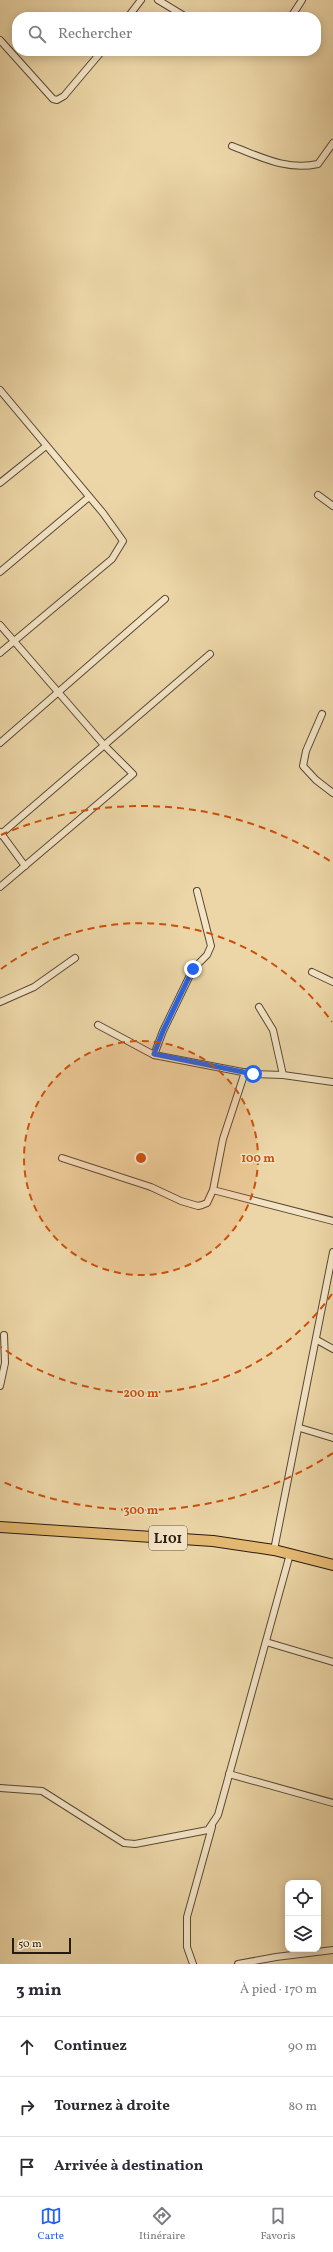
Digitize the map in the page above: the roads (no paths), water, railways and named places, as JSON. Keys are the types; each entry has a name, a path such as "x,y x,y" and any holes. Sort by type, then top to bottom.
{"main road":[{"name":"L101","path":"0,1528 158,1537 274,1550 333,1565"}],"street":[{"path":"132,12 141,0"},
{"path":"158,0 178,12"},
{"path":"294,12 302,0"},
{"path":"0,40 12,53"},
{"path":"14,56 53,99 57,100 64,96 98,56"},
{"path":"232,146 276,162 301,168 318,164 333,143"},
{"path":"0,390 123,540 112,559 0,653"},
{"path":"0,483 46,446"},
{"path":"318,496 333,506"},
{"path":"0,572 89,497"},
{"path":"0,743 165,599"},
{"path":"0,626 104,745 133,774 0,887"},
{"path":"25,866 0,833 210,654"},
{"path":"322,714 306,751 303,766 316,780 333,792"},
{"path":"154,1054 163,1031 193,969 210,950 211,946 197,892"},
{"path":"0,1002 34,987 75,958"},
{"path":"312,972 333,982"},
{"path":"259,1007 273,1030 282,1075"},
{"path":"98,1025 154,1054 245,1072 333,1082"},
{"path":"62,1158 151,1187 198,1206 207,1203 213,1190 222,1139 245,1072"},
{"path":"213,1190 333,1221"},
{"path":"274,1550 300,1428 333,1252"},
{"path":"0,1386 5,1363 4,1335"},
{"path":"317,1340 333,1349"},
{"path":"300,1428 333,1438"},
{"path":"193,1964 187,1947 187,1917 212,1827 218,1816 290,1554"},
{"path":"266,1642 333,1662"},
{"path":"229,1774 333,1803"},
{"path":"0,1788 42,1790 124,1843 135,1844 193,1834 208,1830 212,1827"},
{"path":"238,1964 276,1957 333,1950"}]}
